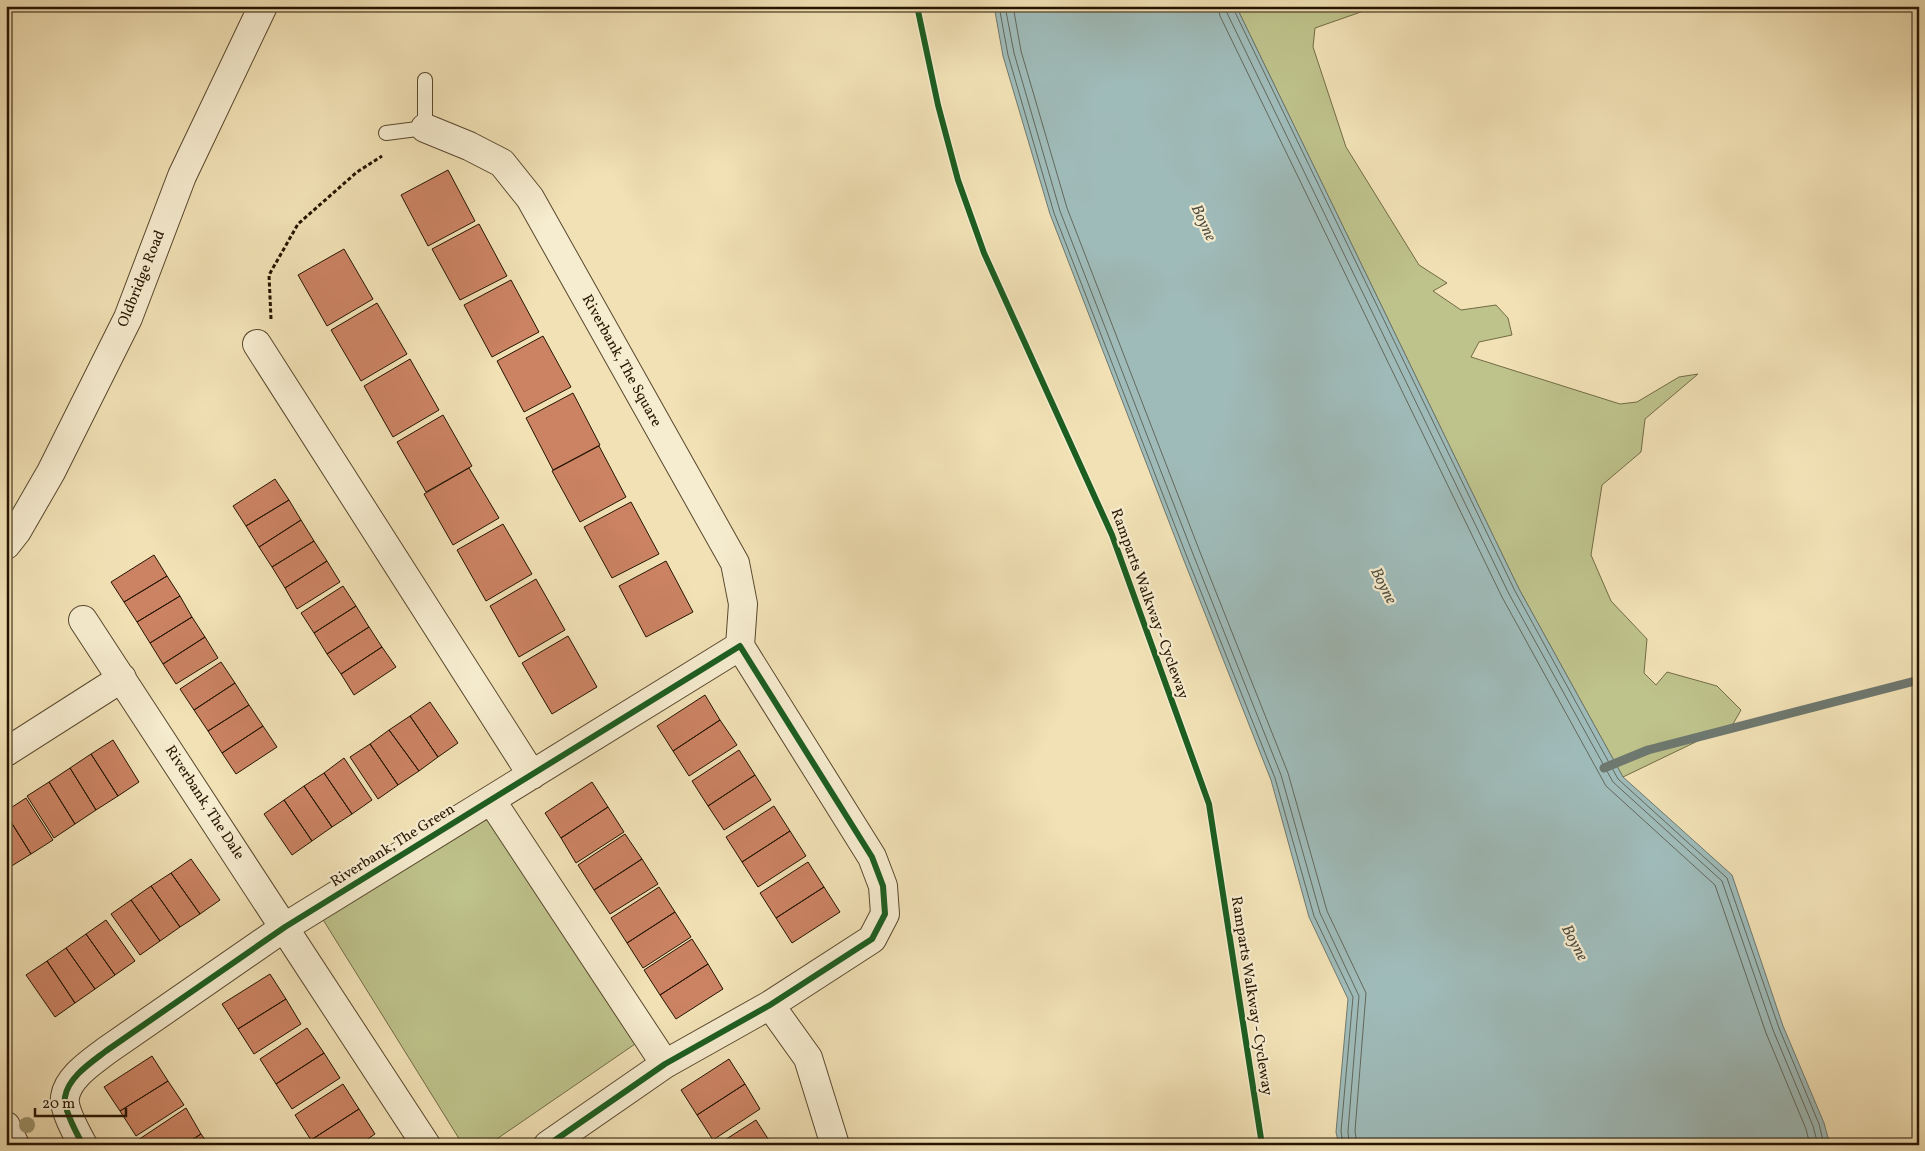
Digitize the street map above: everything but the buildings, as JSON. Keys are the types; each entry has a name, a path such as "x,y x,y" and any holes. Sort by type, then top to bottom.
{"street":[{"name":"Oldbridge Road","path":"6,545 17,531 51,472 128,318 182,176 263,6"},
{"name":"Riverbank, The Square","path":"425,128 469,146 502,163 530,198 734,562 743,604 740,646"},
{"path":"257,344 532,775"},
{"name":"Riverbank, The Dale","path":"83,620 426,1145"},
{"name":"Riverbank, The Green","path":"83,1145 72,1126 65,1098 71,1084 83,1069 106,1051 285,927 740,646"},
{"path":"548,1145 665,1064 770,1005 872,939 885,914 883,886 872,857 740,646"},
{"path":"6,752 122,678"},
{"path":"491,800 665,1064"},
{"path":"770,1005 808,1058 835,1145"},
{"path":"6,1126 15,1145"}],"lane":[{"path":"386,134 425,128 426,80"}],"path":[{"path":"257,344 272,326 269,275 298,224 357,172 388,153"}],"green space":[{"path":"1236,6 1378,6 1315,28 1313,47 1346,147 1419,265 1447,283 1433,291 1461,310 1496,305 1508,318 1512,335 1479,342 1471,357 1620,404 1637,402 1679,377 1698,374 1645,419 1641,452 1602,485 1591,555 1611,601 1647,639 1644,673 1656,685 1667,672 1717,686 1741,710 1733,724 1623,777 1519,589"},
{"path":"486,816 638,1042 488,1145 463,1145 322,918"}],"water":[{"name":"Boyne","path":"994,6 1236,6 1519,589 1623,777 1732,875 1783,1026 1824,1123 1830,1145 1339,1145 1336,1132 1348,999 1309,917 1271,780 1050,214 1003,56"}],"waterway":[{"path":"1604,768 1648,750 1919,680"}],"cycle path":[{"name":"Ramparts Walkway - Cycleway","path":"917,6 938,105 958,180 984,253 1112,535 1209,804 1262,1145"},
{"path":"83,1145 68,1115 65,1097 71,1083 94,1060 285,927 740,646 872,857 883,886 885,914 872,939 770,1005 665,1064 548,1145"}]}
